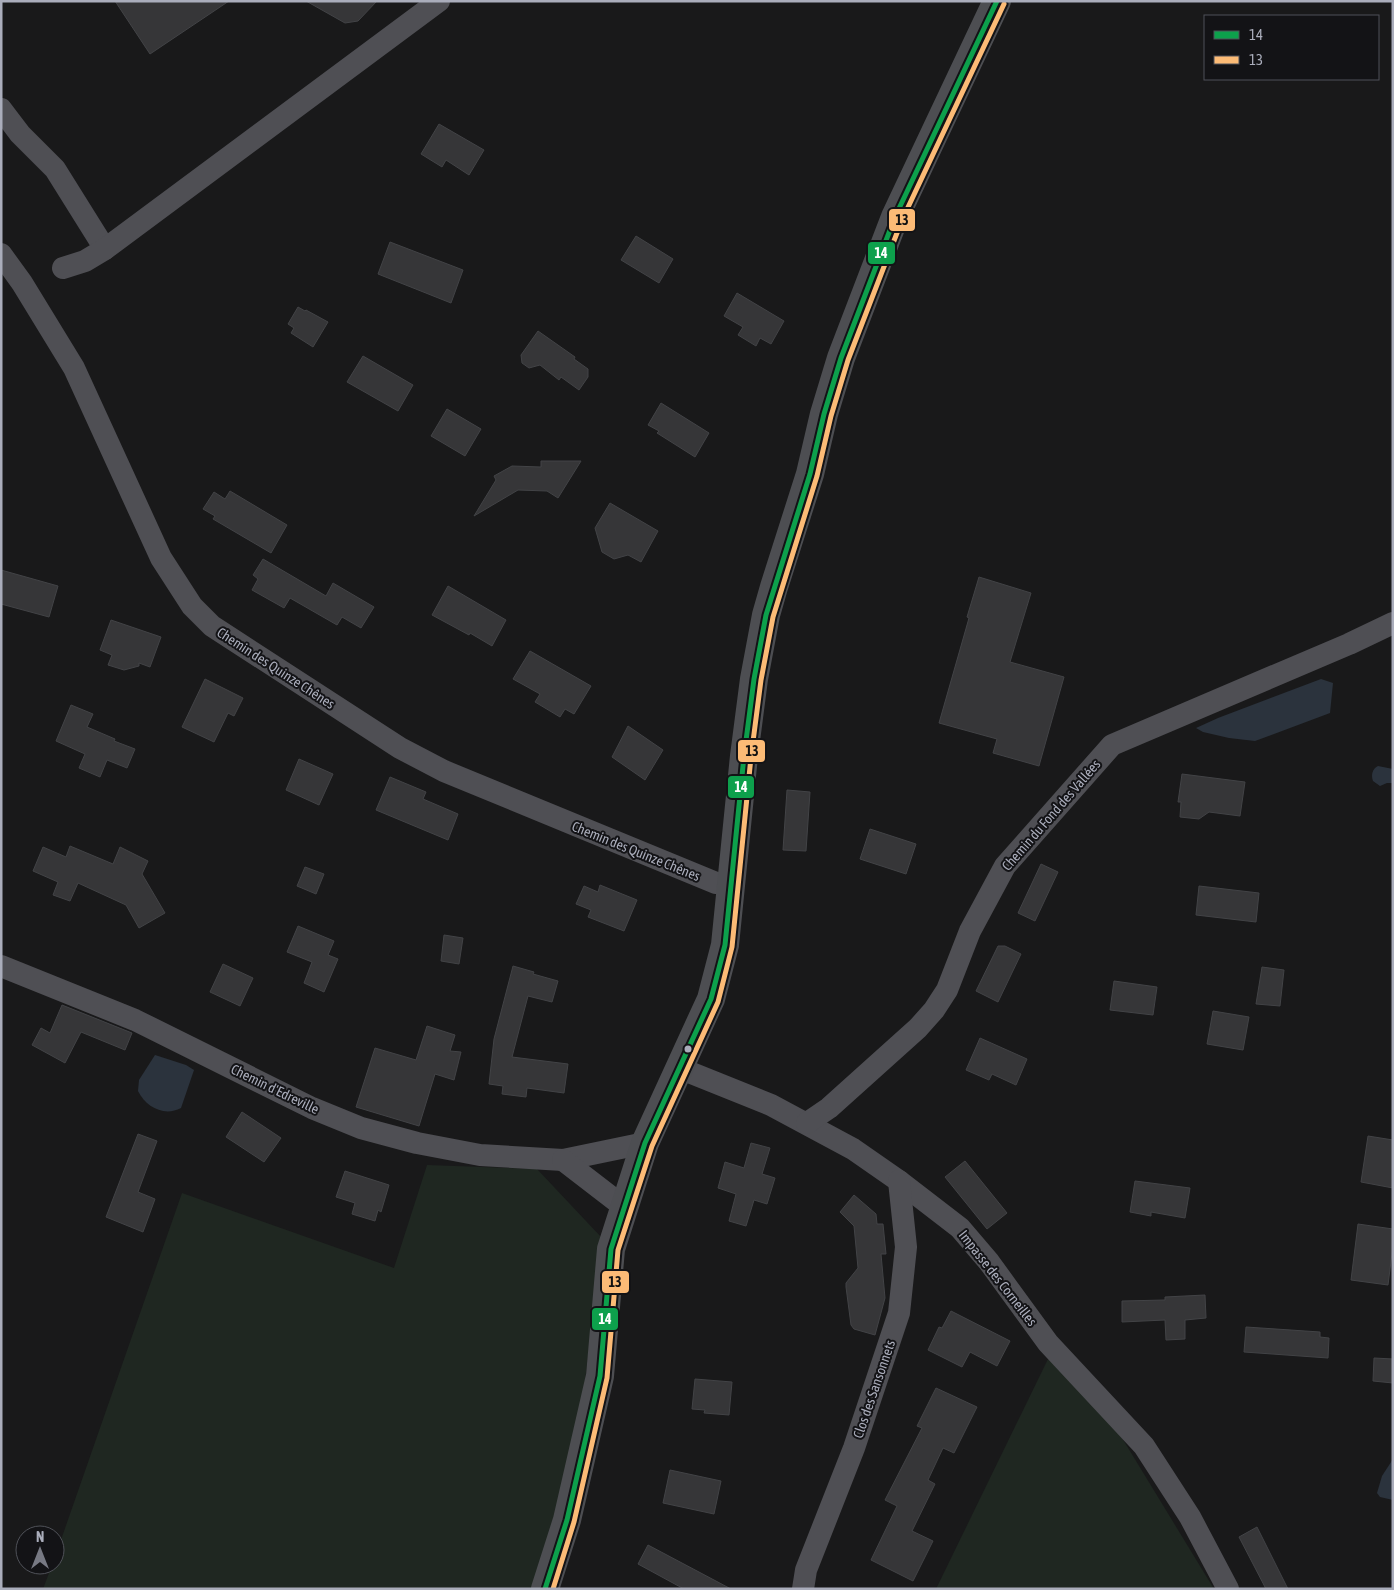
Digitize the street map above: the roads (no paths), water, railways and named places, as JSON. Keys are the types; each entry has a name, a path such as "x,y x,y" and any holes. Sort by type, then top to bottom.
{"street":[{"path":"64,268 85,261 105,249 439,1"},
{"path":"545,1589 567,1520 600,1376 612,1248 645,1143 711,999 725,945 744,756 754,679 766,615 810,474 824,414 841,358 895,217 997,1"},
{"path":"1,109 20,134 55,169 105,249"},
{"name":"Chemin des Quinze Chênes","path":"1,254 22,283 74,368 161,558 192,606 212,626 400,748 444,771 716,883 731,884"},
{"name":"Chemin du Fond des Vallées","path":"807,1123 828,1108 911,1034 934,1010 947,990 970,932 1005,866 1112,745 1349,644 1393,623"},
{"name":"Chemin d'Edreville","path":"1,966 135,1020 312,1108 361,1128 417,1143 480,1155 563,1160 645,1143"},
{"name":"Impasse des Corneilles","path":"679,1068 771,1105 853,1149 960,1228 989,1262 1048,1343 1144,1446 1190,1517 1228,1589"},
{"path":"563,1160 624,1207"},
{"name":"Clos des Sansonnets","path":"803,1589 806,1570 854,1448 899,1313 906,1247 899,1182"}]}
